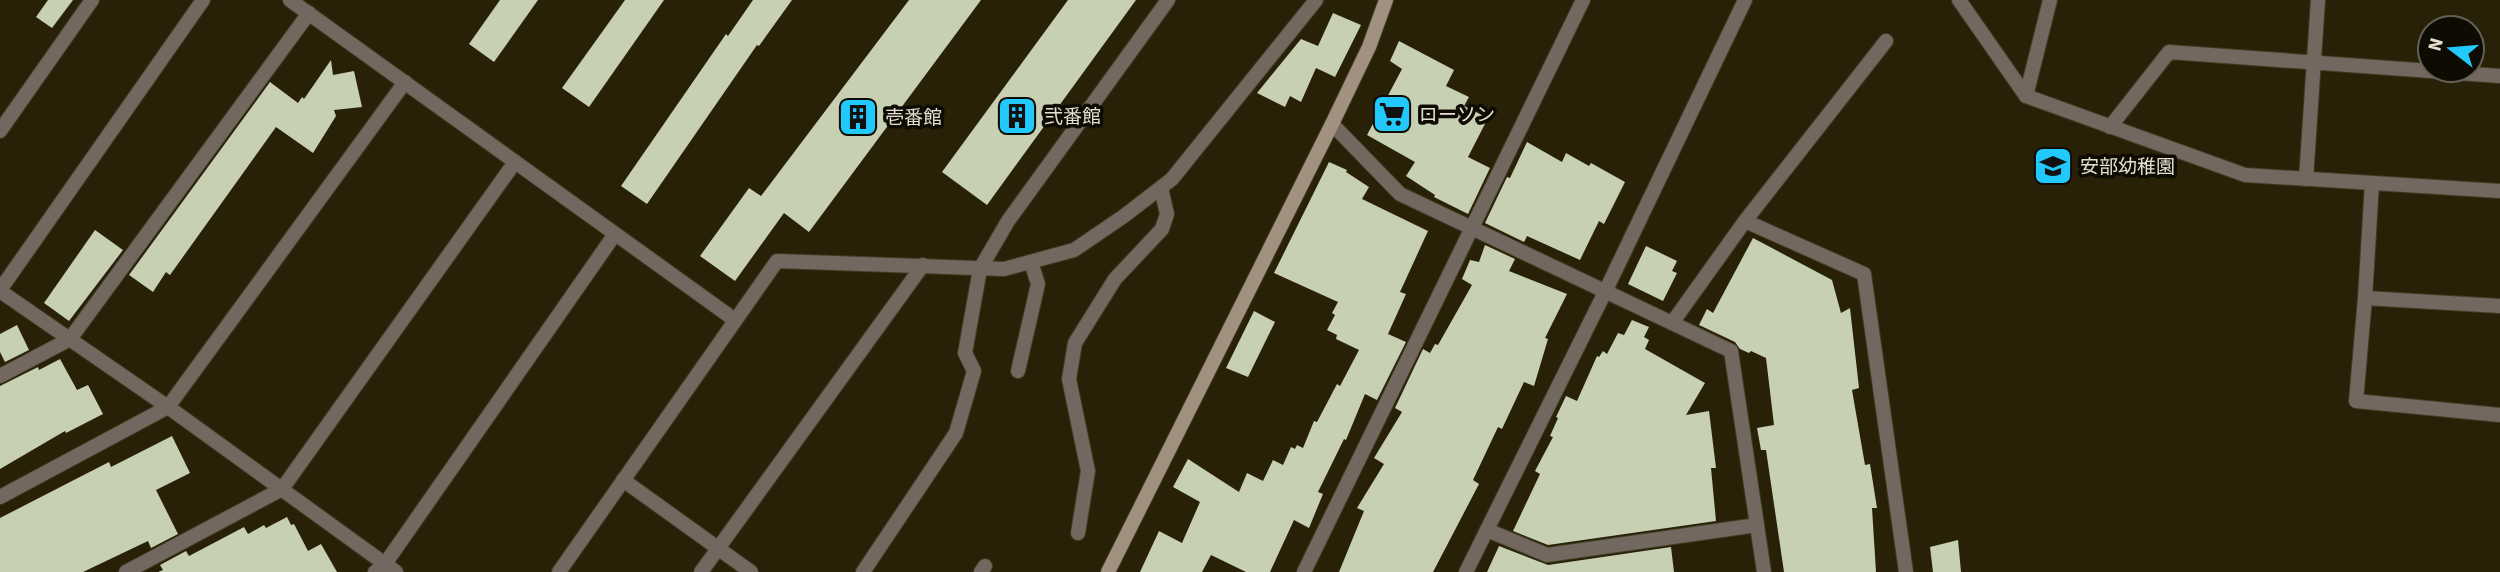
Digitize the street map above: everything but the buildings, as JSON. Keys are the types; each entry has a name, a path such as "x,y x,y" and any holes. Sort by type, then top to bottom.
{"street":[{"path":"0,131 92,0"},
{"path":"203,0 0,290 282,489 386,570 615,234"},
{"path":"290,0 735,320"},
{"path":"863,572 956,433 974,371 965,353 979,269 1008,221 1168,0"},
{"path":"559,572 777,261 1004,269 1074,250 1172,180 1316,0"},
{"path":"1108,572 1332,124 1369,47 1386,0"},
{"path":"1304,572 1583,0"},
{"path":"1466,572 1605,292 1745,0"},
{"path":"1959,0 2026,96 2245,176 2500,191"},
{"path":"2026,96 2050,0"},
{"path":"2306,179 2318,0"},
{"path":"0,376 70,339 309,13"},
{"path":"1672,323 1745,220 1886,41"},
{"path":"2110,127 2169,52 2500,76"},
{"path":"0,497 167,407 405,82"},
{"path":"1332,124 1399,194 1731,351 1764,572"},
{"path":"126,572 282,489 515,162"},
{"path":"2372,183 2356,401 2500,415"},
{"path":"1078,533 1088,471 1069,379 1074,343 1115,279 1162,229 1167,214 1161,188"},
{"path":"1745,220 1864,274 1906,572"},
{"path":"1018,371 1038,284 1031,262"},
{"path":"701,572 923,265"},
{"path":"2365,298 2500,306"},
{"path":"623,480 751,572"},
{"path":"1487,530 1547,555 1757,525"}],"place":[{"name":"ローソン","path":"1392,114"},
{"name":"弐番館","path":"1017,116"},
{"name":"壱番館","path":"858,117"},
{"name":"安部幼稚園","path":"2053,166"}]}
